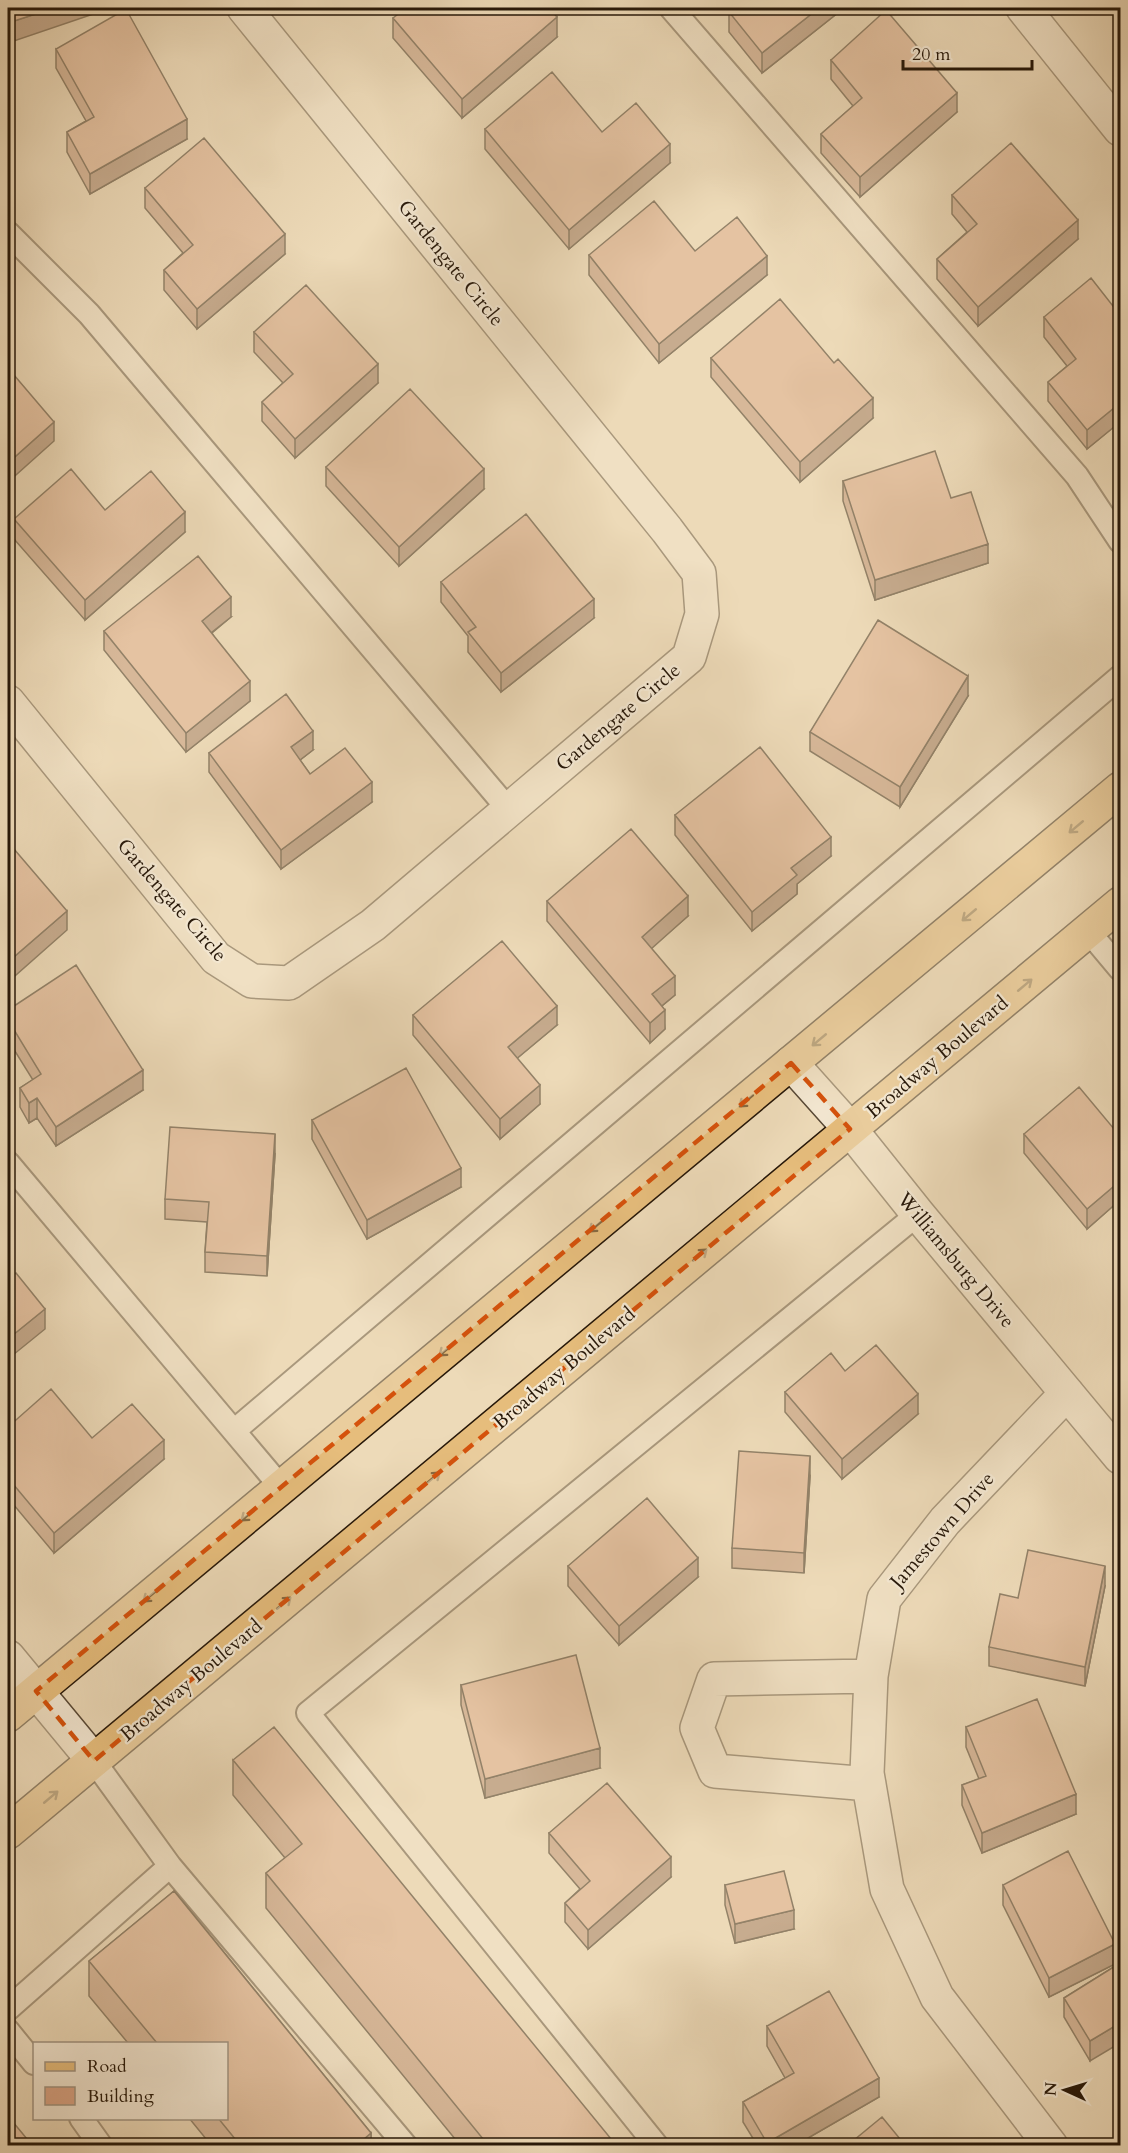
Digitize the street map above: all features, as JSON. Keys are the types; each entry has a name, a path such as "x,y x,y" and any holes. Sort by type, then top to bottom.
{"main road":[{"path":"8,1715 1120,789"},
{"name":"Broadway Boulevard","path":"8,1832 1120,904"}],"street":[{"name":"Gardengate Circle","path":"8,702 216,958 252,981 289,983 373,925 689,657 702,614 699,573 660,521 244,8"},
{"path":"1023,8 1120,129"},
{"name":"Williamsburg Drive","path":"790,1063 850,1129 1120,1457"},
{"name":"Jamestown Drive","path":"1051,2145 938,1997 887,1889 867,1773 871,1676 884,1599 945,1521 1067,1393"},
{"path":"8,1657 94,1761"},
{"path":"869,1784 715,1771 697,1728 714,1679 871,1676"}],"lane":[{"path":"671,8 1077,476 1120,541"},
{"path":"8,233 89,314 509,810"},
{"path":"234,1431 1120,677"},
{"path":"1089,932 1120,969"},
{"path":"8,1162 281,1487"},
{"path":"657,2145 308,1713 918,1214"},
{"path":"94,1761 170,1866 406,2145"},
{"path":"8,2009 170,1866"},
{"path":"8,2031 33,2062"},
{"path":"82,2120 101,2145"}],"highlighted area":[{"path":"791,1063 850,1129 94,1761 36,1691"}],"building":[{"path":"8,8 54,8 8,23"},
{"path":"406,8 549,8 557,17 462,99 393,18"},
{"path":"735,8 819,8 762,53 729,12"},
{"path":"126,9 187,119 90,174 67,132 94,117 56,49"},
{"path":"886,10 957,93 860,177 821,134 862,98 831,60"},
{"path":"552,72 602,132 636,103 670,144 569,230 485,129"},
{"path":"204,138 285,234 197,309 164,270 193,245 145,188"},
{"path":"1011,143 1078,220 978,307 937,259 977,224 952,195"},
{"path":"654,201 695,251 737,217 767,256 659,344 589,255"},
{"path":"1091,278 1120,315 1120,403 1087,430 1048,382 1076,359 1044,317"},
{"path":"306,285 378,364 295,439 262,402 293,374 254,332"},
{"path":"780,299 834,363 838,359 873,398 800,462 711,358"},
{"path":"8,368 54,422 8,463"},
{"path":"410,389 484,469 399,547 326,467"},
{"path":"935,451 951,498 971,492 988,544 875,580 843,481"},
{"path":"71,469 105,510 151,471 185,512 85,600 14,519"},
{"path":"526,514 594,599 501,673 468,632 476,627 441,582"},
{"path":"198,556 231,597 202,621 250,681 186,733 104,631"},
{"path":"878,620 968,676 900,787 810,732"},
{"path":"286,694 313,731 291,747 310,774 345,748 372,782 281,850 209,753"},
{"path":"760,747 831,837 791,868 797,875 752,912 675,815"},
{"path":"631,829 688,896 642,937 675,976 652,994 665,1010 650,1023 547,901"},
{"path":"8,842 67,911 8,962"},
{"path":"502,941 557,1006 508,1047 540,1085 500,1119 413,1015"},
{"path":"76,965 143,1070 56,1127 37,1098 29,1103 20,1088 41,1074 8,1020 8,1010"},
{"path":"406,1068 461,1168 367,1220 312,1120"},
{"path":"1079,1087 1114,1129 1120,1123 1120,1181 1087,1209 1024,1134"},
{"path":"170,1127 275,1134 267,1256 205,1252 209,1202 165,1199"},
{"path":"16,1273 45,1309 8,1339 8,1279"},
{"path":"876,1345 918,1394 842,1459 785,1392 831,1353 845,1371"},
{"path":"51,1389 92,1438 132,1404 164,1440 54,1533 8,1478 8,1427"},
{"path":"739,1451 810,1456 804,1553 732,1548"},
{"path":"647,1498 698,1558 619,1626 568,1566"},
{"path":"1028,1550 1105,1566 1085,1667 989,1647 1000,1594 1018,1598"},
{"path":"576,1655 600,1748 485,1779 461,1685"},
{"path":"1037,1699 1076,1794 982,1833 962,1785 986,1776 966,1727"},
{"path":"274,1727 616,2145 488,2145 266,1873 302,1844 233,1760"},
{"path":"607,1783 671,1857 588,1930 565,1903 590,1881 549,1833"},
{"path":"1068,1851 1115,1944 1049,1978 1003,1885"},
{"path":"784,1871 794,1910 735,1924 725,1885"},
{"path":"174,1891 371,2133 357,2145 240,2145 220,2120 228,2120 228,2042 156,2042 89,1961"},
{"path":"1120,1963 1120,2023 1090,2041 1064,1998"},
{"path":"829,1991 879,2078 767,2143 743,2102 794,2073 767,2026"},
{"path":"8,2116 32,2145 8,2145"},
{"path":"882,2117 905,2145 848,2145"}]}
